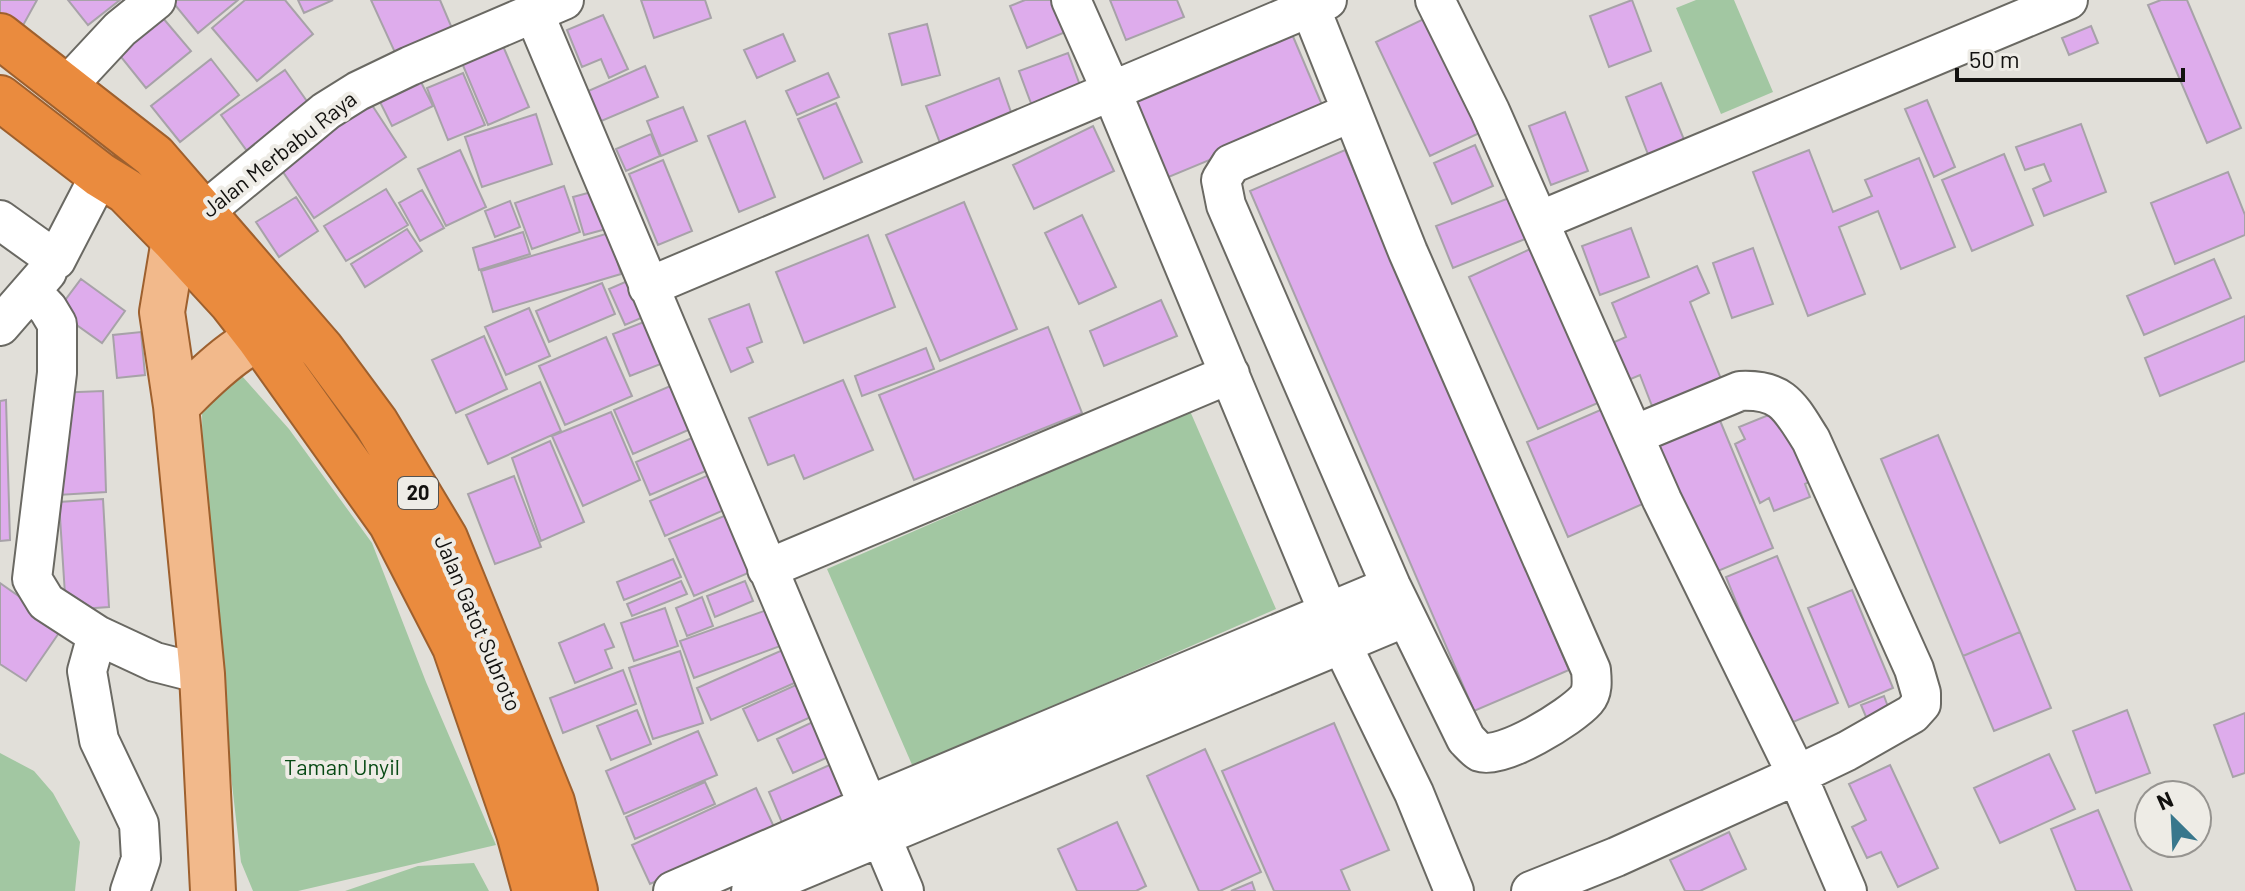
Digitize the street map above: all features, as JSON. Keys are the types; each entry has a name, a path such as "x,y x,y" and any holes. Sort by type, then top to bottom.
{"highway":[{"name":"20","path":"0,36 66,87"},
{"name":"Jalan Gatot Subroto","path":"66,87 154,156 231,302 391,523 455,647 519,833 535,891"},
{"name":"20","path":"0,98 113,183"},
{"name":"Jalan Gatot Subroto","path":"113,183 189,226 322,350 376,423 445,538 552,802 575,891"}],"main road":[{"path":"189,226 162,312 176,406 202,674 213,891"},
{"path":"176,406 224,359 259,338 287,333 322,350"}],"street":[{"path":"66,87 120,29 156,0"},
{"path":"1071,0 1335,628 1414,793 1454,891"},
{"path":"1435,0 1490,111 1662,500 1797,775 1847,891"},
{"path":"1539,221 2068,0"},
{"path":"648,287 1318,4 1352,112 1408,252 1591,670 1592,686 1587,699 1557,724 1495,752 1480,752 1466,739 1399,601 1226,205 1221,180 1231,164 1352,112"},
{"path":"549,6 648,287 904,891"},
{"name":"Jalan Merbabu Raya","path":"189,226 326,111 358,91 549,6"},
{"path":"0,326 56,260 113,183"},
{"path":"0,220 56,260"},
{"path":"31,291 57,324 57,373 32,579 46,602 97,635 155,662 202,674"},
{"path":"767,569 1230,374"},
{"path":"1531,891 1616,857 1797,775 1912,714 1921,704 1914,669 1811,440 1790,406 1775,395 1758,390 1740,391 1634,435"},
{"path":"673,891 874,821 1399,601"},
{"path":"97,635 87,671 99,740 139,824 141,859 130,891"},
{"path":"751,891 874,821"}],"green space":[{"path":"1696,0 1734,0 1773,92 1721,114 1676,8"},
{"name":"Taman Unyil","path":"242,376 289,429 372,543 426,682 496,845 298,891 253,891 241,862 203,534 202,405"},
{"path":"1190,411 1276,609 913,767 827,569"},
{"path":"0,753 34,771 53,793 80,842 75,891 0,891"},
{"path":"474,863 489,891 345,891 418,866"}],"building":[{"path":"0,0 37,0 21,29 0,17"},
{"path":"68,0 120,0 88,25"},
{"path":"171,0 238,0 198,33"},
{"path":"245,0 285,0 313,34 257,81 212,28"},
{"path":"298,0 333,0 304,13"},
{"path":"371,0 440,0 454,33 398,59"},
{"path":"641,0 705,0 711,18 654,38"},
{"path":"1025,0 1055,0 1068,31 1027,48 1010,6"},
{"path":"1110,0 1177,0 1184,17 1126,40"},
{"path":"1632,0 1651,51 1609,67 1590,16"},
{"path":"2161,0 2187,0 2241,128 2207,143 2148,5"},
{"path":"157,11 191,51 146,88 113,47"},
{"path":"603,15 628,69 609,78 601,59 582,67 567,30"},
{"path":"1432,15 1486,130 1430,156 1376,42"},
{"path":"927,24 940,75 902,85 889,34"},
{"path":"2091,26 2098,43 2069,55 2062,38"},
{"path":"1289,27 1325,112 1159,181 1123,97"},
{"path":"783,34 795,61 757,78 744,50"},
{"path":"503,46 529,107 488,125 462,63"},
{"path":"1068,53 1081,88 1032,106 1019,71"},
{"path":"211,59 239,95 180,142 151,106"},
{"path":"645,66 658,97 599,122 586,92"},
{"path":"285,70 311,107 247,151 221,115"},
{"path":"416,72 433,106 392,126 375,92"},
{"path":"463,73 485,125 448,140 427,88"},
{"path":"828,73 839,97 797,115 786,91"},
{"path":"999,78 1012,115 940,143 926,106"},
{"path":"1661,83 1685,142 1649,157 1626,97"},
{"path":"368,99 406,157 314,218 275,160"},
{"path":"1927,100 1955,167 1934,177 1905,109"},
{"path":"836,103 862,162 824,179 798,119"},
{"path":"683,107 697,141 661,156 647,121"},
{"path":"1565,112 1588,171 1551,185 1529,126"},
{"path":"536,114 552,164 482,187 465,137"},
{"path":"745,121 775,197 739,212 708,136"},
{"path":"2081,124 2106,192 2044,216 2033,189 2051,181 2044,164 2025,170 2016,147"},
{"path":"1093,126 1114,171 1034,209 1013,165"},
{"path":"651,134 660,156 626,171 616,149"},
{"path":"1475,145 1493,186 1452,204 1434,163"},
{"path":"460,150 486,207 446,226 418,169"},
{"path":"1345,150 1569,670 1474,711 1250,191"},
{"path":"1809,150 1833,212 1872,196 1865,180 1919,158 1955,247 1901,269 1878,211 1839,227 1865,294 1808,316 1753,172"},
{"path":"2004,154 2033,225 1972,251 1942,180"},
{"path":"663,160 692,231 658,245 629,174"},
{"path":"2228,172 2245,215 2245,235 2175,264 2151,203"},
{"path":"564,186 580,232 532,249 515,203"},
{"path":"386,189 408,225 346,261 324,226"},
{"path":"422,190 444,228 420,241 399,203"},
{"path":"599,190 610,228 584,235 573,197"},
{"path":"296,197 318,231 279,257 256,222"},
{"path":"1509,198 1525,239 1453,268 1436,226"},
{"path":"510,201 520,227 495,237 485,211"},
{"path":"964,202 1017,329 940,361 886,235"},
{"path":"1082,215 1116,287 1079,304 1045,233"},
{"path":"1631,228 1649,277 1600,295 1582,246"},
{"path":"407,229 422,251 365,287 351,264"},
{"path":"523,232 530,254 479,270 473,248"},
{"path":"609,233 621,274 493,312 481,271"},
{"path":"868,235 895,307 804,343 776,272"},
{"path":"1537,246 1607,399 1538,429 1469,277"},
{"path":"1753,248 1773,304 1732,318 1713,263"},
{"path":"2214,259 2231,298 2144,335 2127,296"},
{"path":"1697,266 1709,293 1690,302 1721,379 1652,406 1640,375 1626,381 1612,343 1626,337 1612,303"},
{"path":"639,276 655,312 625,325 609,289"},
{"path":"81,279 125,311 102,343 57,311"},
{"path":"602,283 615,314 549,342 536,311"},
{"path":"1161,300 1177,336 1104,366 1090,331"},
{"path":"749,304 762,342 747,348 753,362 731,372 709,319"},
{"path":"529,308 550,356 506,375 485,327"},
{"path":"2245,316 2245,361 2160,396 2145,358"},
{"path":"654,318 671,360 630,376 613,334"},
{"path":"1048,327 1082,413 914,480 879,395"},
{"path":"141,332 145,375 117,378 113,335"},
{"path":"484,336 507,389 456,413 432,360"},
{"path":"606,337 632,396 565,425 539,366"},
{"path":"926,348 934,369 862,396 855,376"},
{"path":"843,380 873,450 804,479 794,455 768,465 749,418"},
{"path":"540,382 561,431 488,464 466,415"},
{"path":"675,384 693,428 633,454 614,410"},
{"path":"103,391 106,492 58,495 54,393"},
{"path":"6,400 10,540 0,541 0,401"},
{"path":"1605,408 1647,502 1568,537 1527,442"},
{"path":"1716,411 1773,548 1706,576 1649,439"},
{"path":"611,412 640,480 583,506 552,436"},
{"path":"1776,412 1815,479 1805,484 1810,497 1774,511 1769,498 1760,503 1735,444 1745,439 1739,427"},
{"path":"1938,435 2020,632 1963,656 1881,459"},
{"path":"694,437 708,470 650,495 636,462"},
{"path":"550,441 584,522 541,541 512,458"},
{"path":"718,471 733,506 665,536 650,501"},
{"path":"514,476 541,547 495,564 468,494"},
{"path":"103,499 109,607 66,610 59,502"},
{"path":"736,511 760,568 694,596 669,539"},
{"path":"1777,556 1838,703 1786,725 1726,577"},
{"path":"673,559 681,577 624,600 617,582"},
{"path":"681,581 687,594 632,616 627,604"},
{"path":"745,581 753,601 715,617 707,596"},
{"path":"0,583 63,627 26,681 0,664"},
{"path":"1852,590 1893,688 1849,707 1808,608"},
{"path":"702,597 713,626 687,636 676,608"},
{"path":"778,606 791,642 694,678 680,641"},
{"path":"665,608 678,646 634,661 621,623"},
{"path":"604,624 614,647 605,650 612,668 575,683 559,643"},
{"path":"2020,632 2051,708 1994,731 1963,656"},
{"path":"785,649 799,681 711,720 697,688"},
{"path":"680,651 703,723 653,739 629,668"},
{"path":"623,670 636,704 563,733 550,698"},
{"path":"798,684 813,716 758,741 743,709"},
{"path":"1884,696 1891,715 1869,724 1861,705"},
{"path":"637,710 651,744 611,760 597,726"},
{"path":"2127,710 2150,773 2096,793 2073,731"},
{"path":"2245,713 2245,773 2233,777 2214,725"},
{"path":"821,718 837,753 793,773 777,739"},
{"path":"1334,723 1389,850 1341,870 1350,891 1274,891 1222,771"},
{"path":"698,731 717,775 624,814 606,771"},
{"path":"1205,749 1261,872 1220,891 1199,891 1147,776"},
{"path":"2049,754 2075,809 2000,843 1974,788"},
{"path":"834,763 849,797 783,825 769,792"},
{"path":"1890,765 1938,868 1898,887 1881,852 1867,858 1852,827 1866,820 1849,784"},
{"path":"705,782 715,804 635,839 626,817"},
{"path":"756,788 774,827 650,884 632,845"},
{"path":"2098,810 2132,891 2076,891 2051,829"},
{"path":"1117,822 1146,886 1136,891 1077,891 1058,849"},
{"path":"1729,832 1746,869 1700,891 1685,891 1670,860"},
{"path":"1252,882 1255,891 1231,891"}]}
